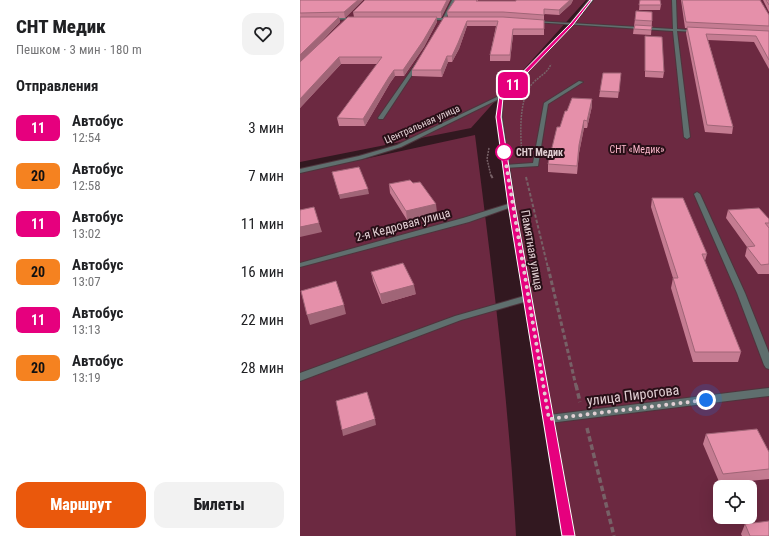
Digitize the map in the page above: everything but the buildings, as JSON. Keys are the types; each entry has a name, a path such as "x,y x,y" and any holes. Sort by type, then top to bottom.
{"street":[{"path":"441,25 454,0"},
{"path":"501,97 571,25 591,0"},
{"path":"674,0 675,30 687,137"},
{"path":"344,24 353,14"},
{"path":"321,19 357,19"},
{"path":"420,19 457,19"},
{"path":"533,22 699,31"},
{"path":"381,118 419,61"},
{"path":"506,167 536,165 546,103 581,82"},
{"name":"Памятная улица","path":"501,97 499,117 506,167 568,536"},
{"name":"Центральная улица","path":"300,171 360,158 399,146 501,97"},
{"path":"697,194 741,293 769,365"},
{"name":"2-я Кедровая улица","path":"300,265 466,220 512,205"},
{"path":"300,377 458,318 528,298"},
{"name":"улица Пирогова","path":"549,419 769,392"}],"path":[{"path":"522,157 521,126 525,100 531,85 544,77 551,66 551,62"},
{"path":"525,172 581,407"},
{"path":"585,422 614,536"}],"green space":[{"path":"300,0 586,0 471,128 300,162"},
{"name":"СНТ «Медик»","path":"592,0 769,0 769,536 568,536 502,142 501,97 571,25"},
{"path":"475,135 494,285 509,436 516,536 300,536 300,173"}],"bus line":[{"name":"11","path":"568,536 512,205 499,117 501,97 571,25 591,0"}],"place":[{"name":"СНТ Медик","path":"504,152"}],"route":[{"path":"504,152 549,419 706,400"}]}
